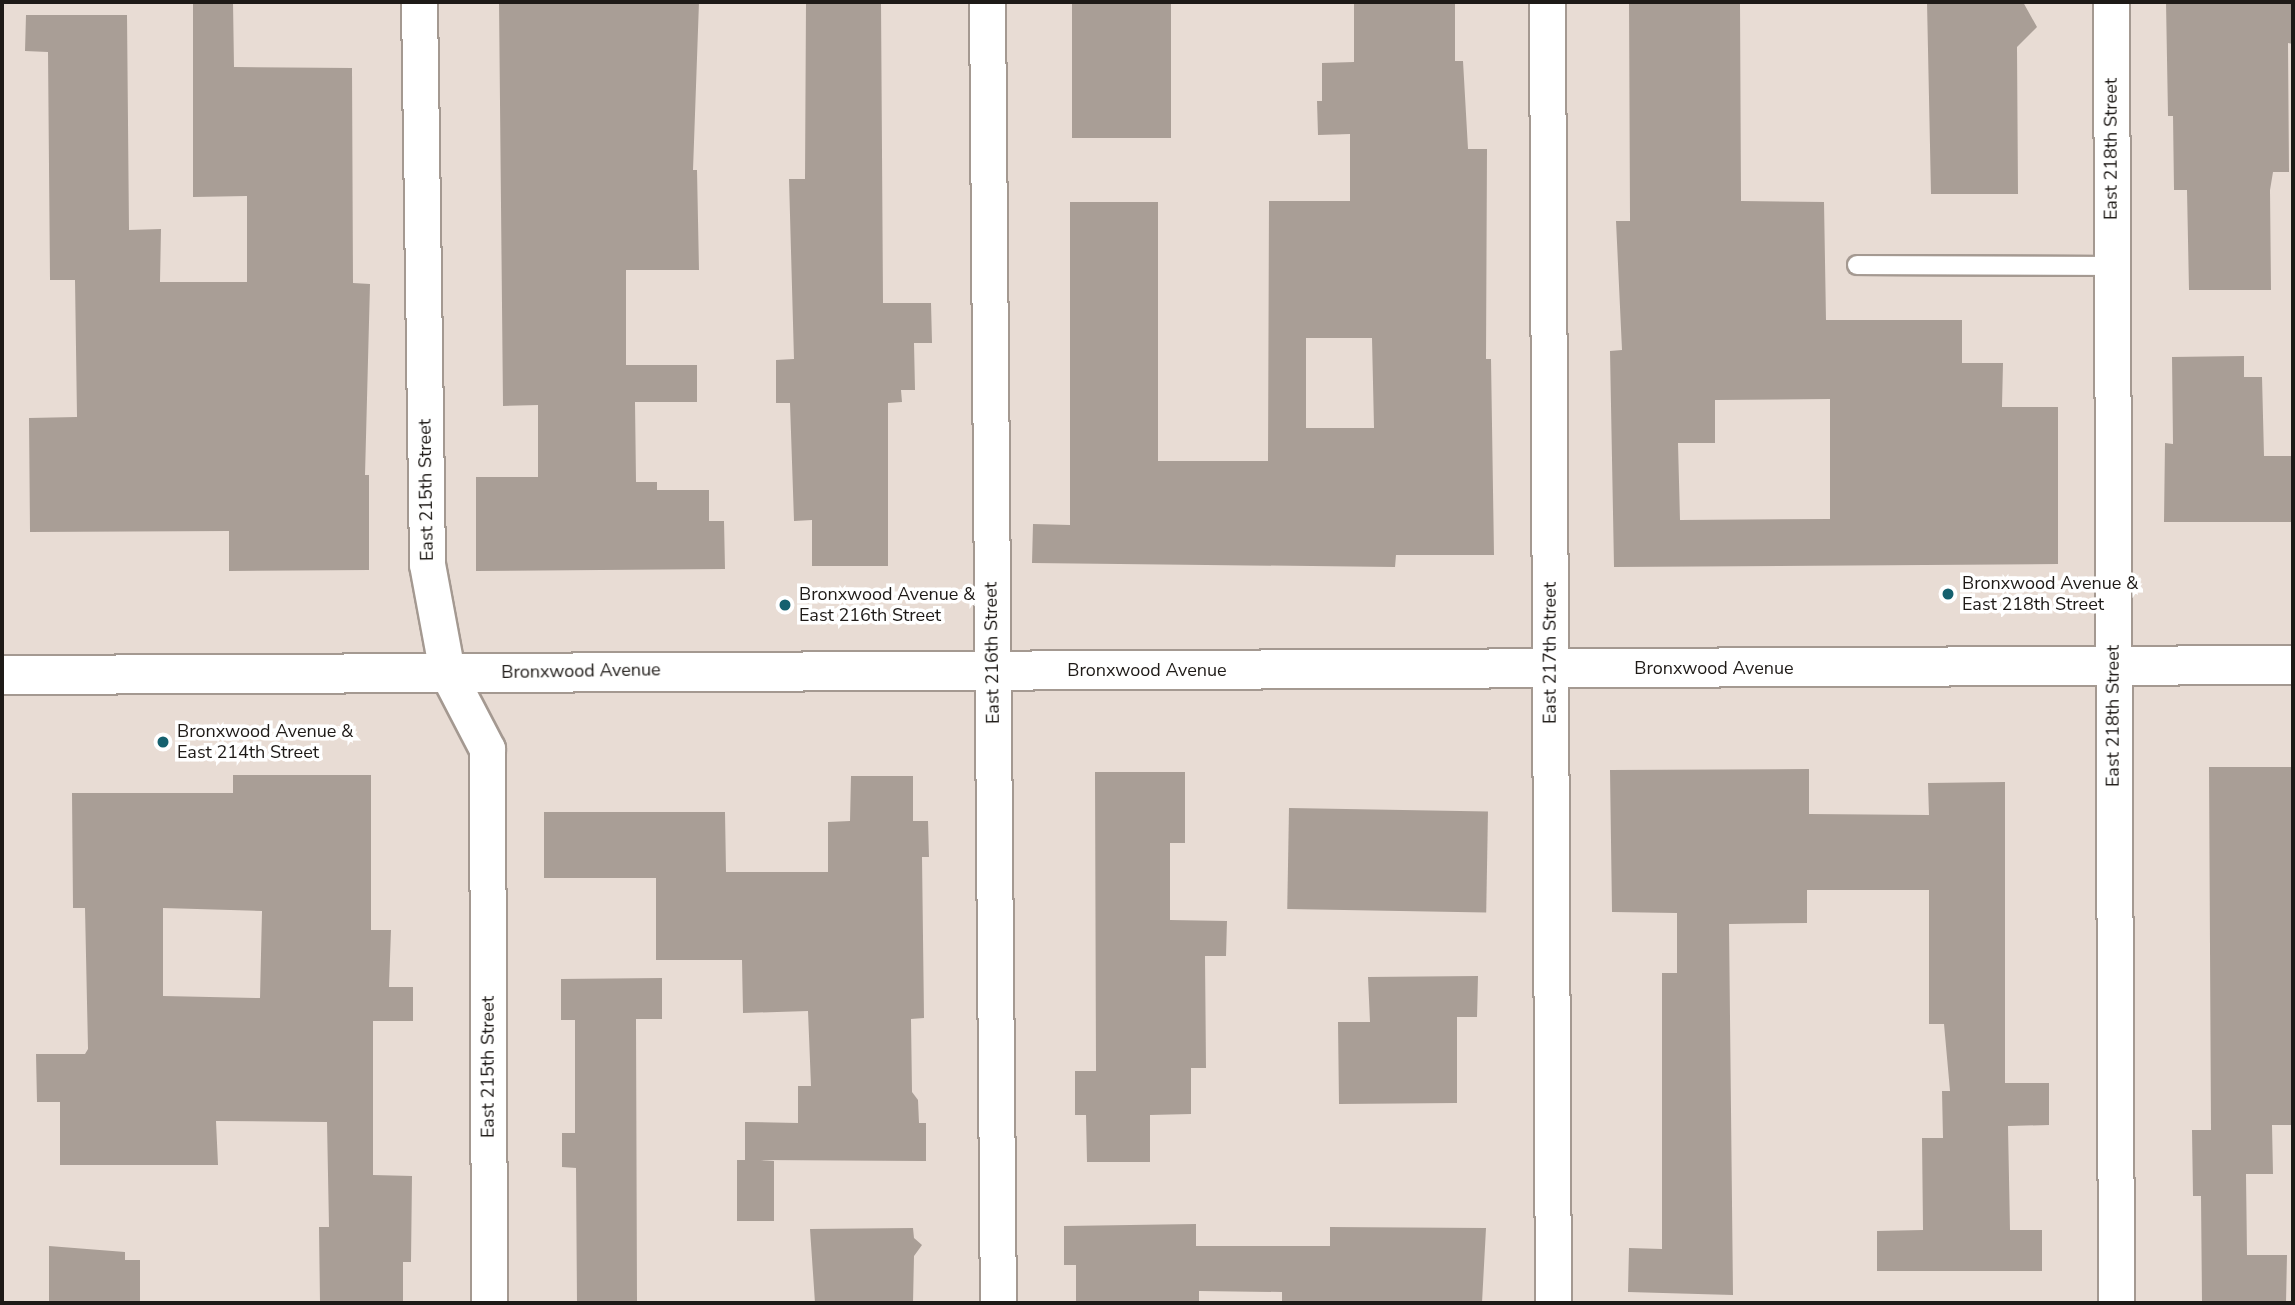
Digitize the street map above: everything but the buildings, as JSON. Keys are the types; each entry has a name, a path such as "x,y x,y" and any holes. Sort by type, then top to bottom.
{"street":[{"name":"East 215th Street","path":"419,2 427,564 447,673 487,748 489,1303"},
{"name":"East 216th Street","path":"988,2 999,1303"},
{"name":"East 217th Street","path":"1547,2 1553,1303"},
{"name":"East 218th Street","path":"2110,2 2116,1303"},
{"name":"Bronxwood Avenue","path":"2,675 2293,665"}],"lane":[{"path":"1857,265 2112,266"}],"place":[{"name":"Bronxwood Avenue & East 218th Street","path":"1948,594"},
{"name":"Bronxwood Avenue & East 216th Street","path":"785,605"},
{"name":"Bronxwood Avenue & East 214th Street","path":"163,742"}]}
